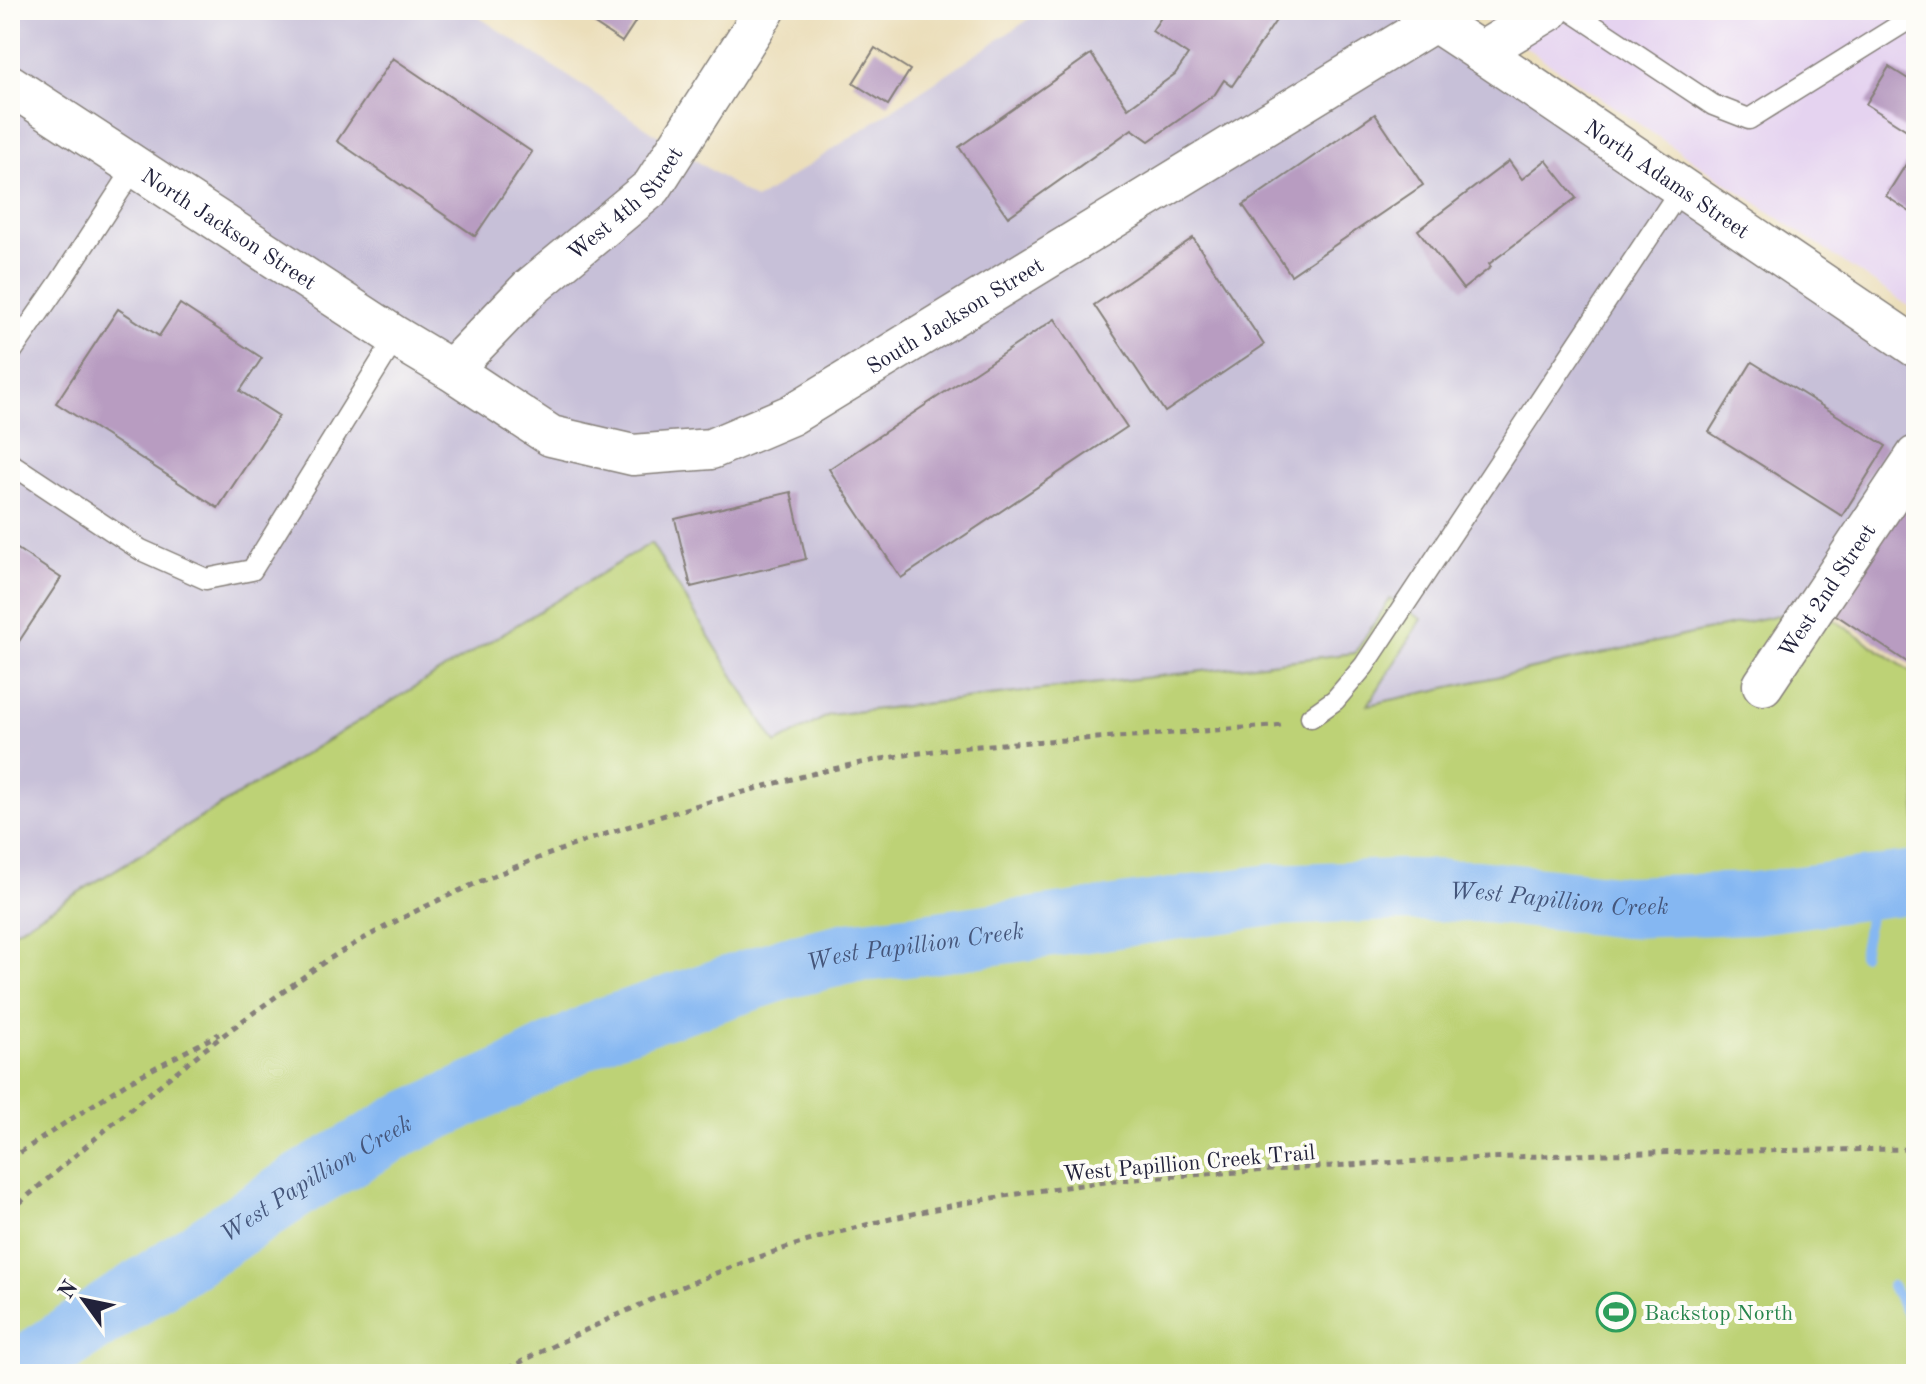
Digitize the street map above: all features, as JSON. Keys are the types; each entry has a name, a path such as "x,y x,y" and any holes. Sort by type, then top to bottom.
{"street":[{"name":"West 4th Street","path":"451,370 529,289 652,187 765,10"},
{"path":"1481,52 1550,10"},
{"name":"South Jackson Street","path":"451,370 551,436 633,455 711,449 791,415 1426,16"},
{"name":"North Adams Street","path":"1426,16 1916,347"},
{"name":"North Jackson Street","path":"10,85 451,370"},
{"name":"West 2nd Street","path":"1763,685 1916,456"}],"lane":[{"path":"1570,10 1713,105 1749,119 1916,15"},
{"path":"10,354 135,167"},
{"path":"1311,717 1335,700 1364,666 1682,187"},
{"path":"10,463 141,550 206,579 252,570 396,337"}],"path":[{"path":"10,1211 231,1028 333,957 409,915 498,873 624,827 835,769 924,752 1018,741 1275,726 1311,717"},
{"path":"10,1159 128,1082 231,1028"},
{"name":"West Papillion Creek Trail","path":"497,1374 642,1304 740,1263 845,1230 1013,1195 1132,1179 1346,1164 1620,1152 1916,1149"}],"shaded area":[{"path":"10,10 468,10 756,200 1043,10 1415,10 1916,348 1916,456 1815,607 1367,706 1355,653 829,715 776,744 651,543 10,934"},
{"path":"1470,10 1916,10 1916,311"}],"green space":[{"path":"651,543 776,744 829,715 1355,653 1390,599 1422,619 1368,705 1815,607 1916,675 1916,1374 10,1374 10,934"}],"building":[{"path":"585,10 643,10 622,42 581,15"},
{"path":"1166,10 1283,10 1232,86 1224,80 1215,94 1149,141 1132,129 1008,217 959,147 1091,54 1128,108 1175,74 1188,55 1152,31"},
{"path":"875,48 910,70 888,105 853,83"},
{"path":"393,58 532,152 475,236 337,141"},
{"path":"1889,67 1916,84 1916,136 1866,104"},
{"path":"1375,114 1423,185 1291,275 1243,205"},
{"path":"1910,158 1916,162 1916,216 1886,196"},
{"path":"1546,160 1576,198 1489,264 1491,267 1463,289 1418,230 1509,161 1522,179"},
{"path":"1193,238 1264,345 1165,412 1094,305"},
{"path":"180,304 262,358 240,391 279,416 218,508 56,403 118,309 159,336"},
{"path":"1055,319 1127,427 901,578 829,469"},
{"path":"1752,362 1886,446 1842,516 1709,432"},
{"path":"1916,474 1916,668 1827,609"},
{"path":"791,492 806,559 691,587 675,519"},
{"path":"10,544 61,578 10,655"}],"waterway":[{"name":"West Papillion Creek","path":"14,1374 304,1182 404,1124 502,1080 605,1028 789,967 848,953 1272,895 1398,890 1477,891 1625,907 1754,903 1916,882"},
{"path":"1862,955 1875,888"},
{"path":"1892,1286 1916,1330"}],"place":[{"name":"Backstop North","path":"1616,1312"}]}
